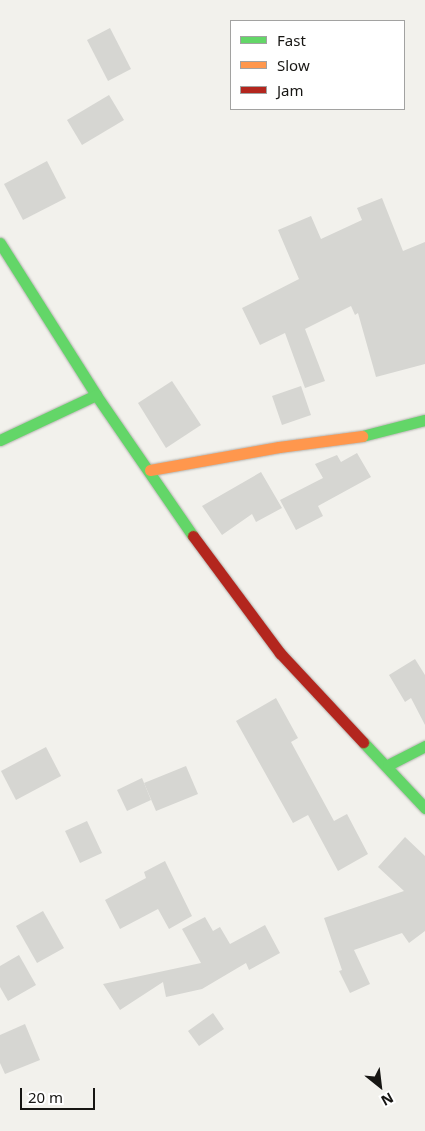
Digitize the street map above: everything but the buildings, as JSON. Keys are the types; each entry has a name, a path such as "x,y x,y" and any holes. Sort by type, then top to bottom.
{"main road":[{"path":"0,244 96,395 150,470 209,561 280,653 388,765 425,808"},
{"path":"0,440 96,395"},
{"path":"150,470 279,447 372,436 425,420"},
{"path":"388,765 425,746"}],"traffic: fast":[{"path":"0,243 96,395 193,536"},
{"path":"0,440 96,395"},
{"path":"362,436 425,420"},
{"path":"363,742 425,808"},
{"path":"388,765 425,746"}],"traffic: slow":[{"path":"150,470 279,447 362,436"}],"traffic: jam":[{"path":"193,536 280,653 363,742"}]}
